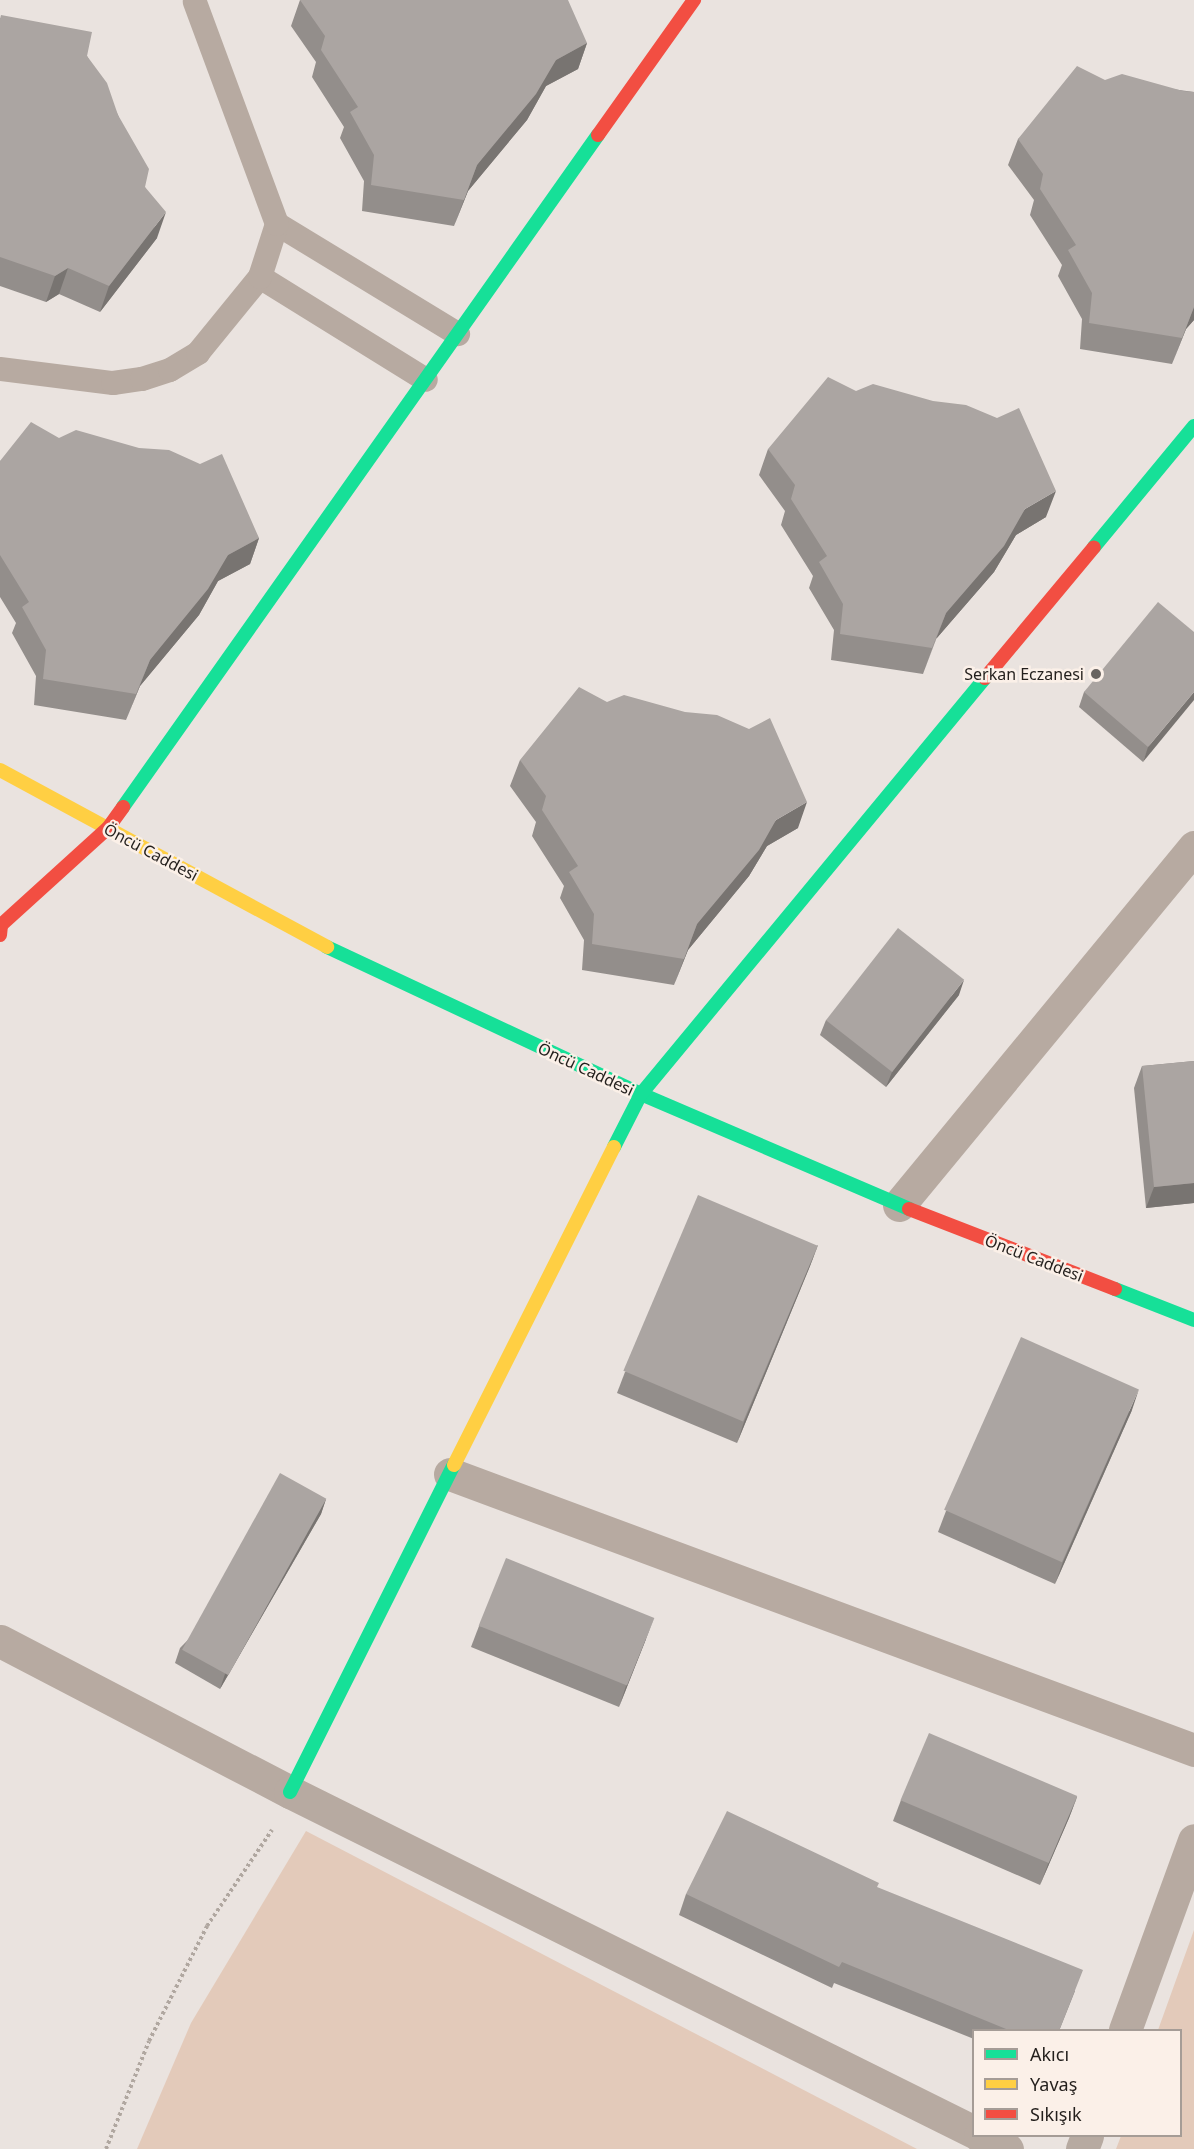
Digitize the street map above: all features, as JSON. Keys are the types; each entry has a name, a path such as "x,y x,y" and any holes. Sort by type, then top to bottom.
{"street":[{"path":"0,935 1,925 108,828 694,0"},
{"path":"290,1792 641,1094 1194,426"},
{"name":"Öncü Caddesi","path":"0,770 353,961 641,1094 898,1205 1194,1320"},
{"path":"898,1205 1194,848"},
{"path":"450,1474 1194,1750"},
{"path":"0,1641 290,1792 972,2131"},
{"path":"1126,2029 1194,1840"},
{"path":"982,2137 1007,2149"}],"lane":[{"path":"192,1 277,224 458,334"},
{"path":"0,369 112,383 170,370 198,354 260,277 277,224"},
{"path":"260,277 426,380"}],"path":[{"path":"106,2149 149,2042 207,1926 267,1842 290,1792"}],"shaded area":[{"path":"306,1831 917,2149 137,2149 191,2023"},
{"path":"1194,1930 1194,2149 1116,2149 1121,2137 1182,2137 1182,2029 1158,2029"}],"building":[{"path":"300,0 568,0 587,43 556,60 536,94 477,165 464,200 371,185 374,155 350,112 358,107 321,50 325,36"},
{"path":"1,15 92,32 87,56 107,83 118,115 149,169 145,187 166,212 109,286 68,268 55,276 0,257"},
{"path":"1077,66 1105,80 1122,74 1194,92 1194,307 1182,338 1089,323 1092,293 1068,250 1076,245 1040,189 1043,174 1018,139"},
{"path":"828,377 856,391 873,384 933,401 966,405 997,418 1019,408 1056,491 1025,509 1004,546 946,613 932,648 840,634 843,604 819,562 827,556 791,499 795,485 768,449"},
{"path":"31,422 59,438 76,430 139,448 169,450 200,464 222,454 259,538 228,555 208,589 150,660 136,694 43,679 46,650 22,607 29,602 0,555 0,461"},
{"path":"1158,602 1194,632 1194,692 1148,747 1084,692"},
{"path":"579,687 607,702 624,695 685,712 717,715 749,729 770,718 807,802 776,820 759,850 697,924 684,959 592,944 594,914 569,872 578,866 542,810 546,796 520,760"},
{"path":"898,928 964,980 892,1072 826,1020"},
{"path":"1194,1061 1194,1183 1154,1187 1142,1066"},
{"path":"698,1195 818,1246 743,1422 623,1371"},
{"path":"1021,1337 1139,1389 1062,1562 944,1510"},
{"path":"280,1473 326,1499 228,1675 182,1650"},
{"path":"506,1558 654,1618 627,1686 479,1626"},
{"path":"929,1733 1077,1796 1049,1863 900,1800"},
{"path":"727,1811 879,1883 877,1887 1083,1970 1060,2029 1006,2029 842,1962 839,1967 686,1894"}],"traffic: fast":[{"path":"123,807 598,135"},
{"path":"1094,547 1194,426"},
{"path":"614,1147 641,1094 985,678"},
{"path":"327,947 641,1094 909,1209"},
{"path":"1115,1289 1194,1320"},
{"path":"290,1792 454,1465"}],"traffic: slow":[{"path":"0,770 327,947"},
{"path":"454,1465 614,1147"}],"traffic: jam":[{"path":"598,135 694,0"},
{"path":"985,678 1094,547"},
{"path":"0,935 1,925 108,828 123,807"},
{"path":"909,1209 1115,1289"}],"place":[{"name":"Serkan Eczanesi","path":"1096,674"}]}
